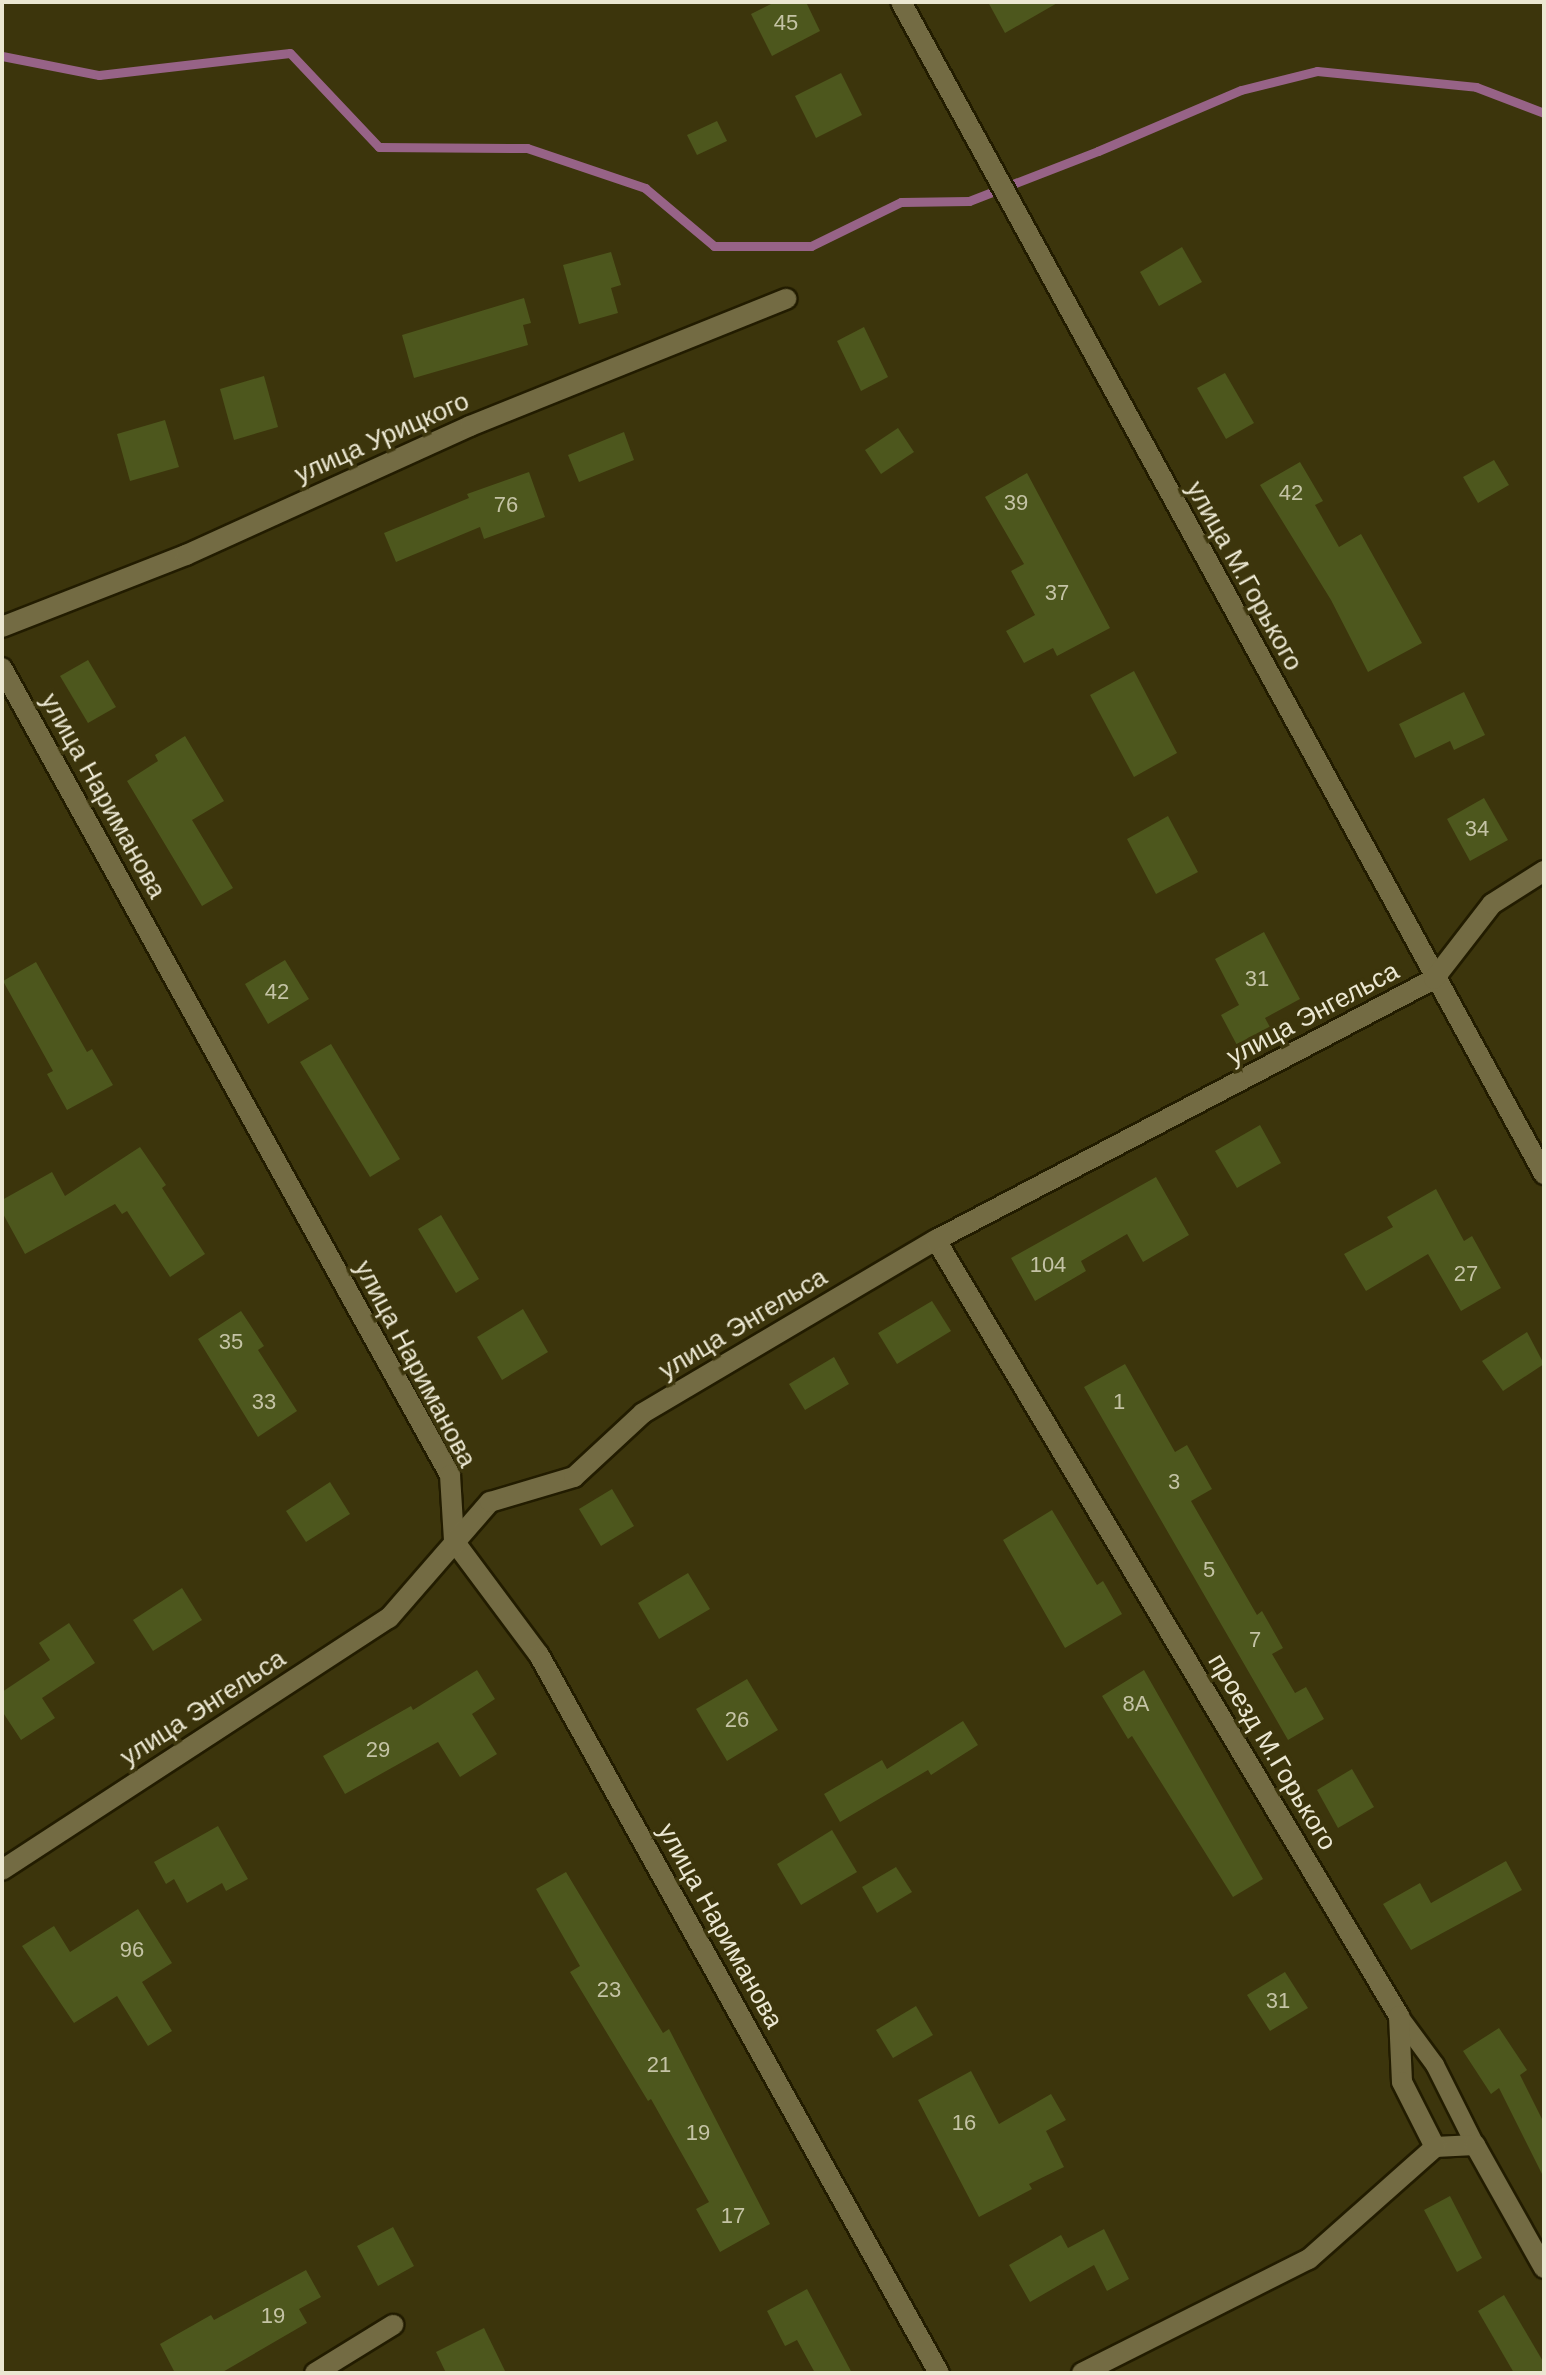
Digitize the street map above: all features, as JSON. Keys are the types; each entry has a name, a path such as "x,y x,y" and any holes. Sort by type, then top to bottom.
{"street":[{"name":"улица М.Горького","path":"901,2 1434,979 1544,1174"},
{"name":"улица Урицкого","path":"2,627 186,555 470,426 786,299"},
{"name":"улица Нариманова","path":"2,668 450,1475 454,1541 539,1655 939,2373"},
{"name":"улица Энгельса","path":"2,1870 389,1618 490,1502 574,1477 643,1413 936,1240 1434,979 1492,904 1544,871"},
{"name":"проезд М.Горького","path":"936,1240 1399,2016 1402,2082 1435,2147"},
{"path":"1082,2373 1309,2259 1435,2147 1475,2145 1544,2268"},
{"path":"315,2373 393,2325"}],"lane":[{"path":"1399,2016 1435,2065 1475,2145"}],"building":[{"path":"775,2 806,2 820,31 772,56 751,14"},
{"path":"988,2 1059,2 1005,33"},
{"path":"841,73 862,115 816,138 795,96"},
{"path":"717,121 727,141 697,155 687,135"},
{"path":"1182,247 1202,282 1159,306 1140,272"},
{"path":"611,252 621,285 611,288 618,313 579,324 563,265"},
{"path":"524,298 531,323 523,325 528,345 414,378 402,335"},
{"path":"864,327 888,377 861,391 837,341"},
{"path":"1225,373 1254,423 1226,439 1197,388"},
{"path":"264,376 278,427 234,440 220,389"},
{"path":"165,420 179,467 130,481 117,434"},
{"path":"898,428 914,452 881,474 865,450"},
{"path":"624,432 634,460 579,482 568,455"},
{"path":"1494,460 1509,485 1478,503 1463,477"},
{"path":"1300,462 1323,501 1315,505 1339,547 1361,534 1422,643 1368,672 1331,600 1260,485"},
{"path":"529,472 545,517 484,539 480,527 396,562 384,533 469,498 467,494"},
{"path":"1027,473 1110,628 1057,656 1053,648 1024,663 1006,631 1035,615 1011,571 1024,564 985,497"},
{"path":"88,660 116,707 88,723 60,676"},
{"path":"1134,671 1177,753 1134,777 1090,695"},
{"path":"1464,692 1485,735 1454,750 1450,741 1415,758 1399,724"},
{"path":"185,736 224,801 192,820 233,888 202,906 127,781 158,761 155,755"},
{"path":"1484,798 1508,840 1470,861 1447,819"},
{"path":"1168,816 1198,872 1156,894 1127,839"},
{"path":"1264,932 1300,999 1265,1018 1271,1029 1238,1047 1221,1015 1239,1005 1215,959"},
{"path":"285,960 309,999 268,1024 245,984"},
{"path":"36,962 87,1052 92,1049 113,1085 67,1110 47,1074 53,1071 3,981"},
{"path":"331,1044 400,1159 370,1177 300,1062"},
{"path":"1260,1125 1281,1163 1237,1188 1215,1151"},
{"path":"140,1147 166,1185 162,1188 205,1254 170,1277 127,1211 122,1214 115,1204 25,1254 2,1212 2,1200 52,1172 65,1196"},
{"path":"1156,1177 1189,1235 1143,1262 1127,1234 1081,1261 1086,1271 1035,1301 1011,1258"},
{"path":"1436,1189 1464,1241 1472,1236 1501,1288 1461,1311 1428,1254 1366,1291 1344,1254 1393,1227 1387,1217"},
{"path":"441,1215 479,1279 456,1293 418,1229"},
{"path":"932,1301 951,1331 897,1364 878,1333"},
{"path":"523,1309 548,1352 502,1380 477,1337"},
{"path":"241,1311 264,1346 258,1350 297,1411 258,1437 198,1339"},
{"path":"1527,1332 1544,1364 1503,1391 1482,1361"},
{"path":"834,1357 849,1384 805,1410 789,1384"},
{"path":"1125,1364 1175,1452 1187,1445 1212,1489 1191,1501 1257,1615 1262,1611 1283,1648 1272,1654 1295,1693 1306,1687 1324,1719 1288,1740 1084,1387"},
{"path":"330,1482 350,1514 306,1542 286,1511"},
{"path":"612,1489 634,1526 601,1546 579,1509"},
{"path":"1052,1510 1097,1585 1103,1581 1122,1614 1065,1648 1003,1540"},
{"path":"688,1573 710,1609 659,1639 638,1603"},
{"path":"182,1588 202,1620 153,1651 133,1620"},
{"path":"69,1623 95,1663 42,1698 55,1718 21,1740 2,1711 2,1692 50,1660 39,1643"},
{"path":"477,1670 495,1699 472,1714 497,1754 460,1777 438,1742 345,1794 323,1756 411,1706 413,1710"},
{"path":"1144,1670 1263,1879 1233,1897 1132,1736 1128,1739 1102,1696"},
{"path":"747,1679 778,1730 727,1761 696,1709"},
{"path":"963,1721 978,1745 931,1775 928,1770 840,1822 824,1794 882,1760 887,1769"},
{"path":"1352,1769 1374,1807 1338,1828 1317,1790"},
{"path":"218,1826 248,1879 226,1891 222,1883 187,1903 174,1879 166,1884 154,1862"},
{"path":"832,1830 857,1872 801,1905 777,1864"},
{"path":"1506,1861 1522,1890 1411,1950 1383,1904 1420,1883 1431,1903"},
{"path":"896,1867 912,1892 877,1913 862,1887"},
{"path":"566,1872 663,2033 669,2029 770,2224 720,2252 696,2209 709,2202 651,2099 648,2101 570,1972 580,1966 536,1889"},
{"path":"138,1909 172,1963 142,1982 172,2031 148,2046 117,1996 74,2023 22,1946 54,1926 70,1952"},
{"path":"1285,1972 1308,2008 1270,2031 1247,1995"},
{"path":"916,2006 933,2035 893,2058 876,2030"},
{"path":"1499,2028 1527,2070 1520,2075 1544,2123 1544,2178 1499,2088 1491,2094 1463,2051"},
{"path":"971,2071 999,2124 1051,2094 1066,2120 1046,2131 1064,2167 1029,2184 1032,2189 979,2217 918,2100"},
{"path":"1450,2196 1482,2258 1457,2272 1424,2210"},
{"path":"393,2227 414,2266 378,2286 357,2246"},
{"path":"1104,2229 1129,2279 1107,2291 1094,2265 1030,2302 1009,2265 1061,2235 1068,2248"},
{"path":"306,2270 321,2297 299,2309 307,2323 221,2373 175,2373 160,2344 211,2315 214,2320"},
{"path":"807,2289 852,2373 815,2373 797,2340 785,2346 767,2311"},
{"path":"1504,2295 1544,2363 1544,2373 1514,2373 1478,2311"},
{"path":"484,2328 506,2373 446,2373 436,2352"}],"waterway":[{"path":"2,56 99,75 290,53 379,147 527,148 645,188 714,246 811,246 901,202 969,201 1098,151 1241,90 1317,71 1476,87 1544,113"}]}
